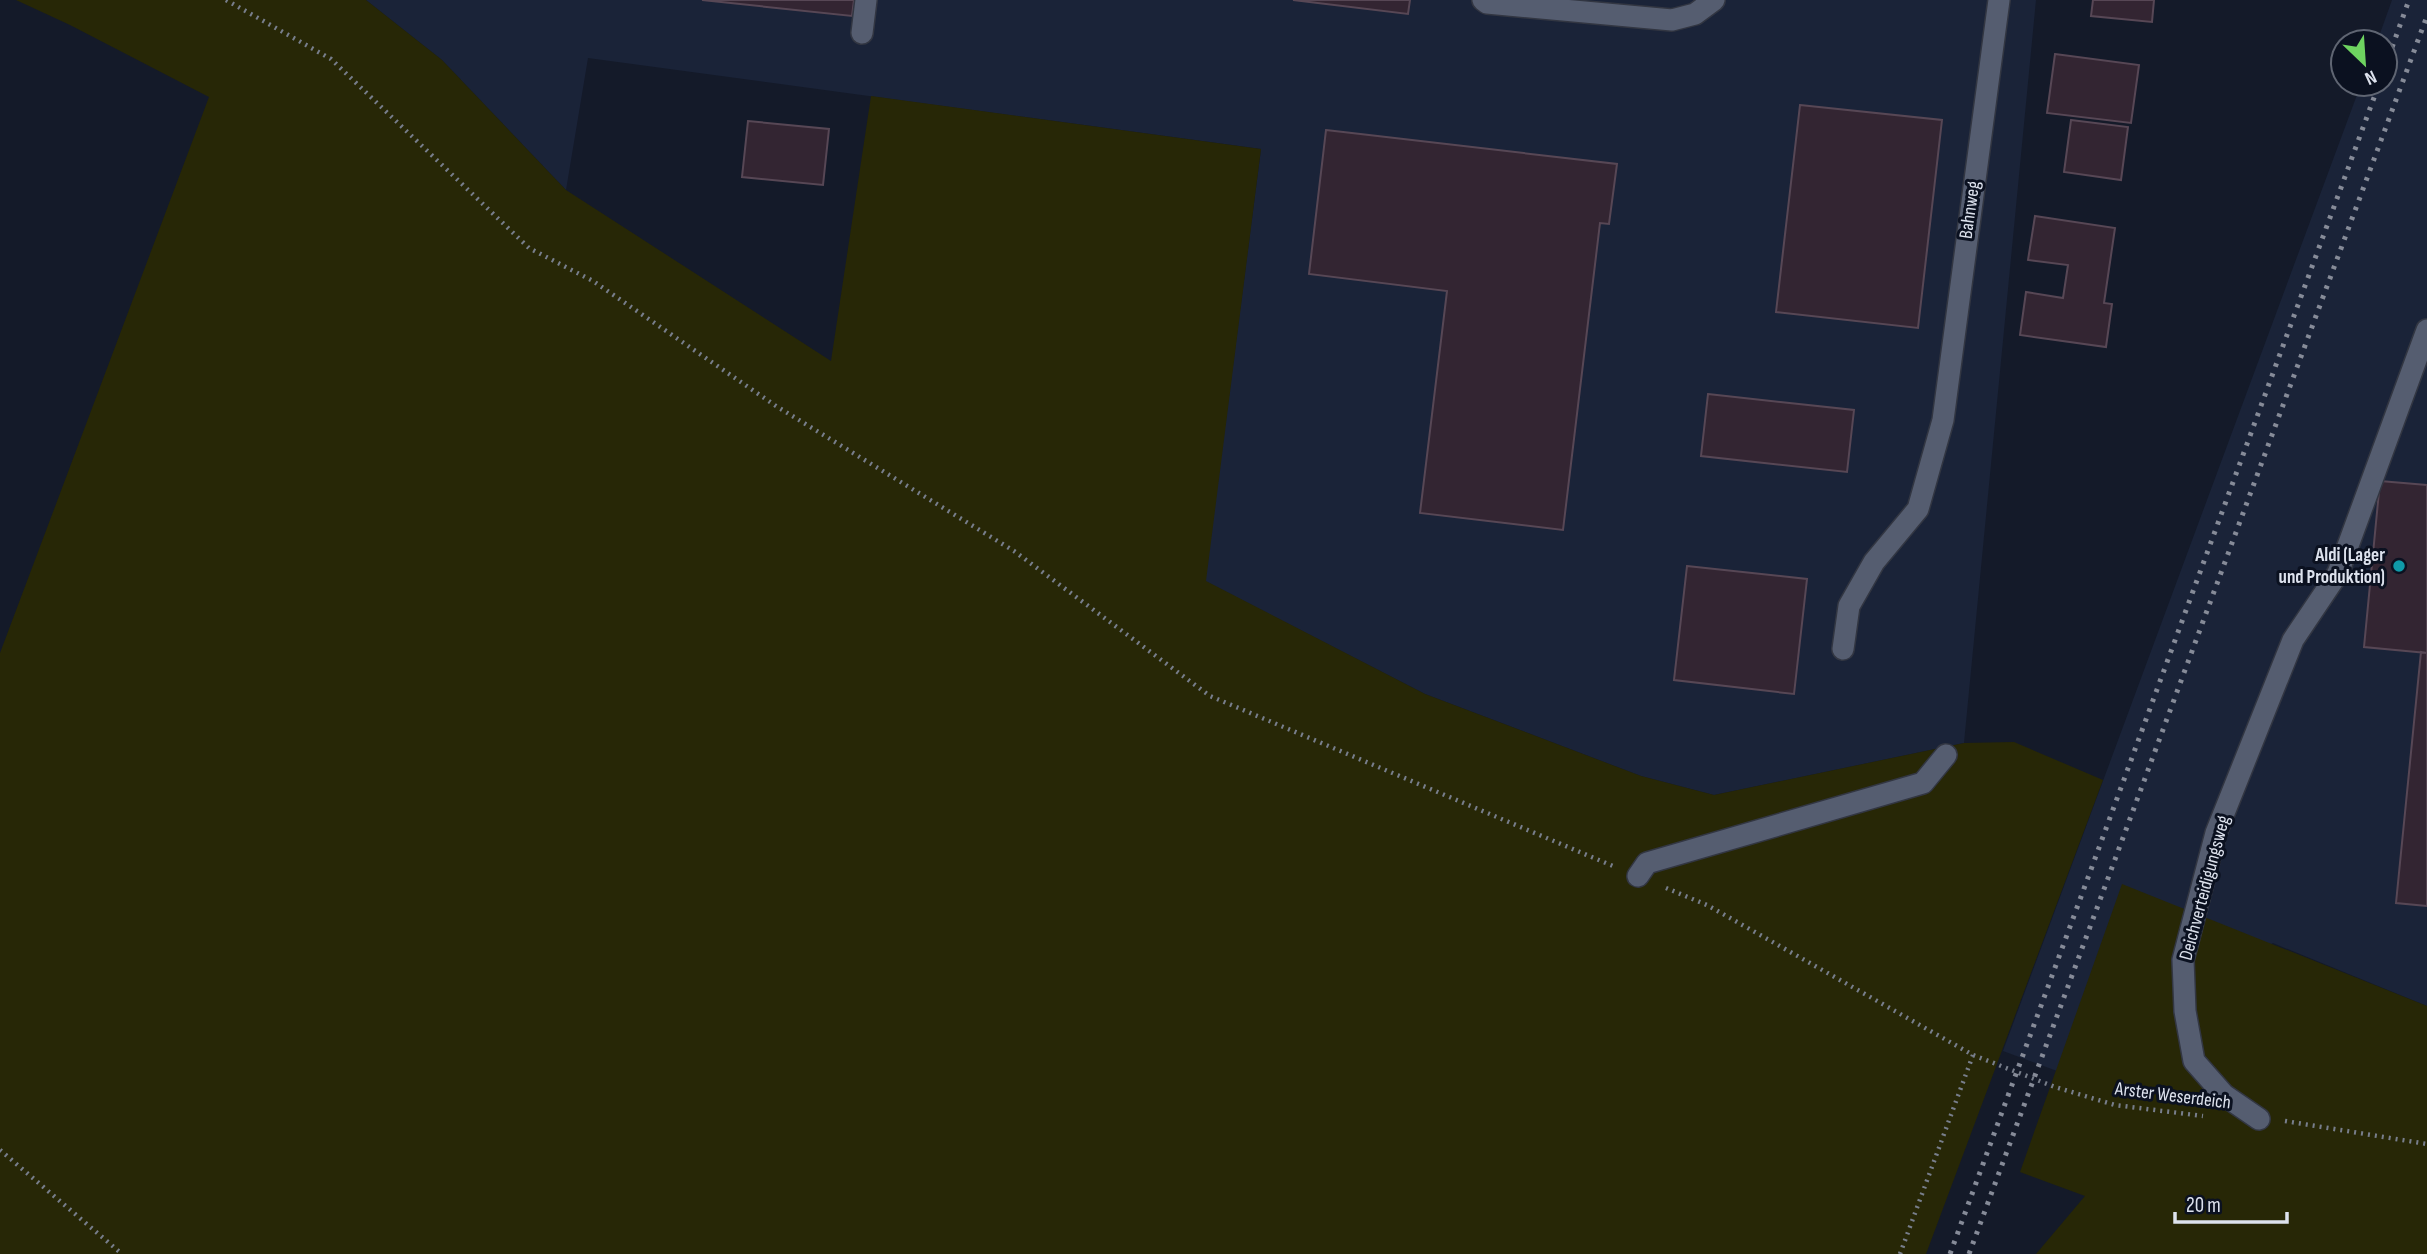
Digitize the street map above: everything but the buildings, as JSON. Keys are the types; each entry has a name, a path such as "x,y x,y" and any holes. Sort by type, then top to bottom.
{"street":[{"path":"862,33 866,0"},
{"path":"1483,0 1488,3 1672,20 1695,14 1714,0"},
{"name":"Bahnweg","path":"1843,649 1849,606 1874,562 1917,509 1943,420 1999,0"},
{"name":"Deichverteidigungsweg","path":"2259,1119 2224,1095 2194,1061 2185,1012 2183,960 2216,833 2293,640 2338,573 2427,330"},
{"path":"1638,876 1647,863 1923,783 1946,755"}],"path":[{"name":"Arster Weserdeich","path":"226,0 331,59 529,248 593,281 776,406 1014,551 1210,696 1707,905 1930,1028 1973,1055 2055,1087 2115,1105 2310,1124 2427,1144"},
{"path":"1900,1254 1973,1055"},
{"path":"0,1150 122,1254"}],"shaded area":[{"path":"16,0 366,0 442,60 566,190 831,361 871,96 1261,149 1206,581 1425,694 1641,776 1714,795 1964,743 2014,742 2103,780 1926,1254 0,1254 0,653 209,97"},
{"path":"366,0 2036,0 1964,743 1714,795 1641,776 1425,694 1205,581 1261,149 588,58 566,190 442,60"},
{"path":"2392,0 2427,0 2427,1006 2273,943 2057,1071 2003,1051 2356,98 2399,98 2399,28 2382,28"},
{"path":"2122,884 2427,1006 2427,1254 2036,1254 2085,1196 2020,1172"}],"railway":[{"path":"2399,28 2409,0"},
{"path":"1969,1254 2427,16"},
{"path":"1950,1254 2374,98"}],"place":[{"name":"Aldi (Lager und Produktion)","path":"2399,566"}]}
